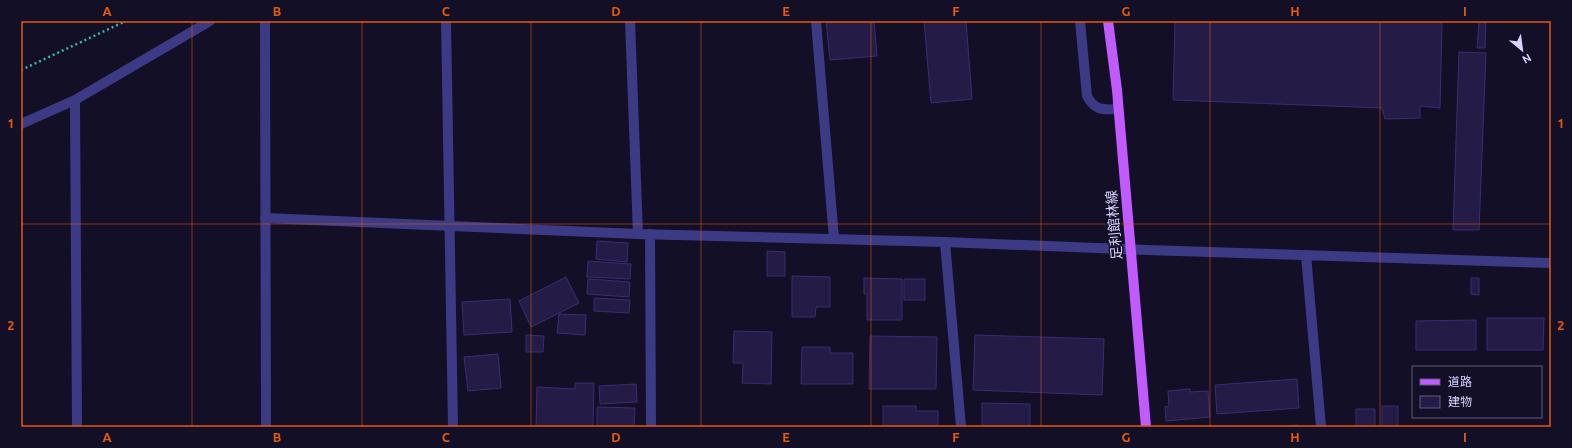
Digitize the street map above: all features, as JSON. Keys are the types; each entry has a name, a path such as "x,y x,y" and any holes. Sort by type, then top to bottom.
{"main road":[{"name":"足利館林線","path":"1108,21 1118,109 1146,427"}],"street":[{"path":"21,124 74,100 210,21"},
{"path":"265,21 266,427"},
{"path":"446,21 452,427"},
{"path":"630,21 638,234"},
{"path":"816,21 834,239"},
{"path":"1080,21 1087,96 1092,105 1104,110 1118,109"},
{"path":"74,100 78,427"},
{"path":"265,218 638,234 945,242 1130,250 1306,254 1551,263"},
{"path":"650,234 651,427"},
{"path":"945,242 961,427"},
{"path":"1306,254 1322,427"}],"path":[{"path":"21,70 126,21"}],"building":[{"path":"826,21 874,21 877,56 830,60"},
{"path":"924,21 966,21 972,99 931,103"},
{"path":"1175,21 1442,21 1440,108 1420,106 1420,118 1385,119 1382,108 1173,100"},
{"path":"1479,21 1486,21 1485,48 1477,48"},
{"path":"1459,52 1486,53 1479,230 1453,230"},
{"path":"597,241 628,243 627,262 596,259"},
{"path":"767,251 785,252 785,276 767,276"},
{"path":"588,261 631,264 630,279 587,277"},
{"path":"792,276 830,277 830,307 816,307 815,317 792,317"},
{"path":"566,277 579,303 531,327 519,301"},
{"path":"864,278 902,279 902,320 867,320 867,294 864,294"},
{"path":"1471,278 1479,278 1479,295 1471,294"},
{"path":"588,279 630,282 629,297 587,294"},
{"path":"904,279 925,279 925,300 904,300"},
{"path":"594,298 630,300 629,313 594,311"},
{"path":"510,299 512,332 464,335 462,302"},
{"path":"559,314 586,315 585,335 557,333"},
{"path":"1487,318 1544,318 1543,350 1487,350"},
{"path":"1476,320 1476,350 1416,350 1416,321"},
{"path":"734,331 772,332 771,384 742,383 743,363 733,363"},
{"path":"526,335 544,336 543,352 526,352"},
{"path":"975,335 1104,339 1102,395 973,390"},
{"path":"870,336 937,337 936,389 869,389"},
{"path":"802,347 830,347 830,353 853,353 853,384 801,384"},
{"path":"498,354 501,388 468,391 464,357"},
{"path":"1297,379 1299,408 1217,414 1215,385"},
{"path":"575,383 594,383 593,427 536,427 537,387 575,389"},
{"path":"636,384 637,402 600,404 599,386"},
{"path":"1190,389 1190,392 1208,391 1210,417 1166,421 1165,407 1169,406 1168,391"},
{"path":"982,403 1030,404 1030,427 982,427"},
{"path":"883,406 916,406 916,411 938,411 938,427 883,427"},
{"path":"1382,406 1398,406 1398,427 1382,427"},
{"path":"597,407 635,408 634,427 597,427"},
{"path":"1356,409 1375,409 1375,427 1356,427"},
{"path":"1297,425 1298,427 1271,427 1290,426"}]}
